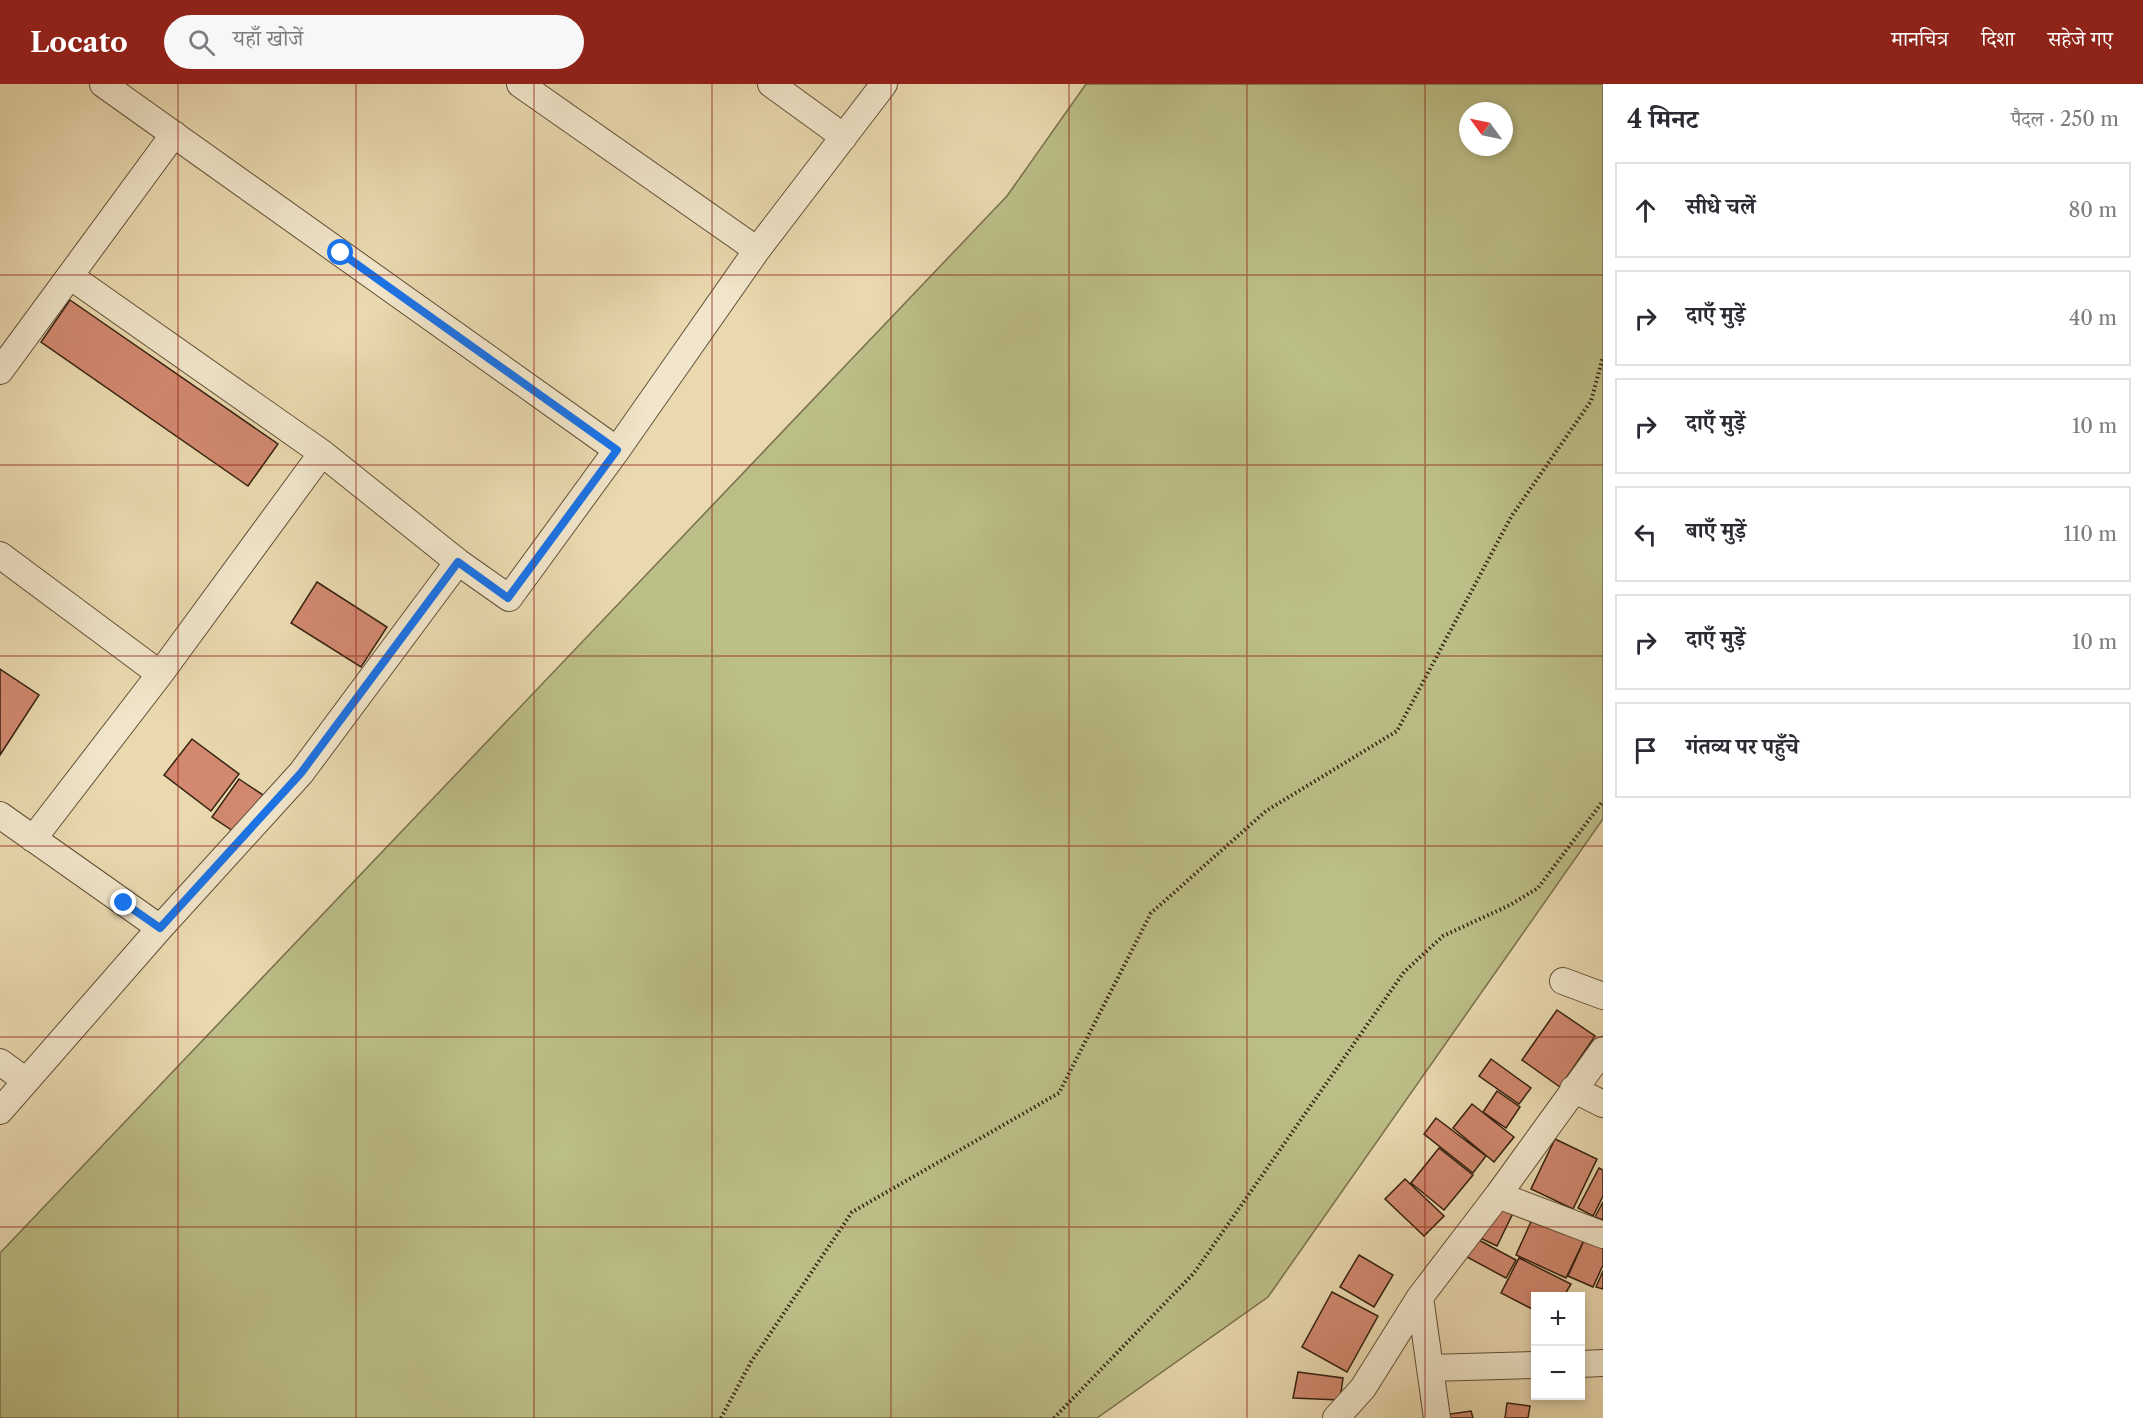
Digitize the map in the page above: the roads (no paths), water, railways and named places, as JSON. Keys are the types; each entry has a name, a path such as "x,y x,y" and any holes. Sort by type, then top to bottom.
{"street":[{"path":"103,84 617,450"},
{"path":"520,84 757,250"},
{"path":"771,84 844,137"},
{"path":"70,276 322,453 458,562 508,598 617,450 757,250 884,84"},
{"path":"0,371 174,134"},
{"path":"33,839 159,674 322,453"},
{"path":"0,555 159,674"},
{"path":"0,1111 160,928 301,773 458,562"},
{"path":"0,815 160,928"},
{"path":"1563,981 1603,996"},
{"path":"1336,1418 1363,1388 1419,1297 1498,1196 1603,1050"},
{"path":"0,1062 26,1081"},
{"path":"1573,1089 1603,1104"},
{"path":"1498,1196 1603,1235"},
{"path":"1419,1297 1437,1418"},
{"path":"1585,1364 1603,1363"},
{"path":"1430,1368 1531,1365"}]}
